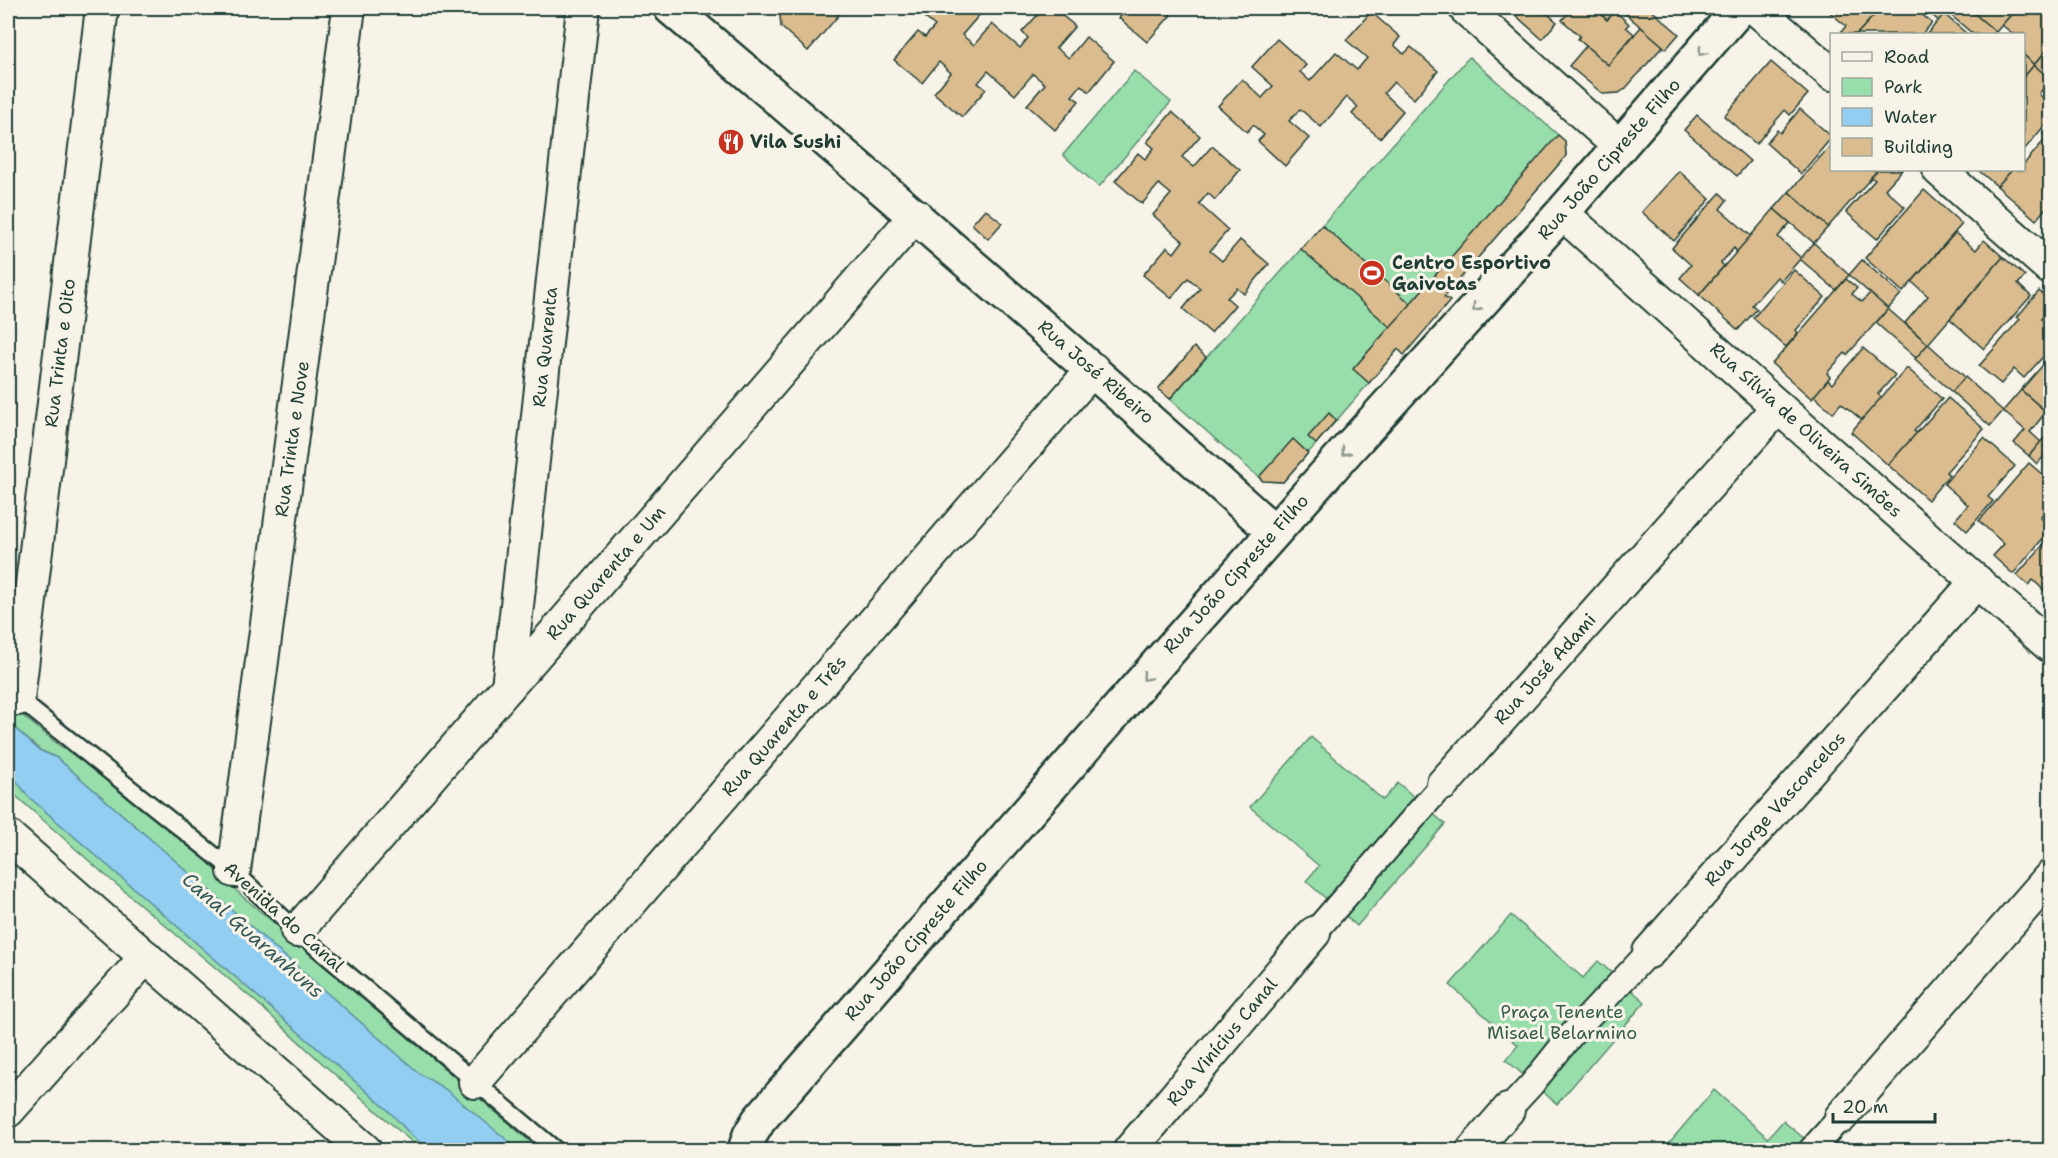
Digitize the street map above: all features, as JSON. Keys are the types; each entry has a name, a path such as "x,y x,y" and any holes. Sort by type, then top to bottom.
{"street":[{"name":"Rua Trinta e Oito","path":"13,694 102,8"},
{"name":"Rua Trinta e Nove","path":"234,871 350,8"},
{"name":"Rua Quarenta","path":"508,687 582,8"},
{"name":"Rua José Ribeiro","path":"671,8 916,215 1274,531"},
{"path":"1465,8 1620,147"},
{"name":"Rua João Cipreste Filho","path":"745,1150 759,1120 1274,531 1562,213 1740,8"},
{"path":"1755,8 1830,72"},
{"path":"1940,171 2050,268"},
{"name":"Rua Sílvia de Oliveira Simões","path":"1562,213 2050,646"},
{"name":"Rua Quarenta e Um","path":"297,931 916,215"},
{"name":"Rua Quarenta e Três","path":"475,1082 1093,369"},
{"name":"Rua José Adami","path":"1314,933 1443,784 1778,407"},
{"name":"Rua Jorge Vasconcelos","path":"1508,1110 1572,1034 1649,952 1977,581"},
{"path":"8,836 365,1150"},
{"path":"1811,1150 2050,877"},
{"name":"Rua Vinícius Canal","path":"1130,1150 1314,933"},
{"path":"8,1111 146,957"},
{"path":"1473,1150 1508,1110"}],"lane":[{"name":"Avenida do Canal","path":"13,694 234,871 297,931 556,1150"}],"green space":[{"name":"Centro Esportivo Gaivotas","path":"1469,57 1565,141 1566,156 1283,482 1263,481 1170,399"},
{"path":"1134,71 1171,102 1099,187 1063,155"},
{"path":"8,704 60,746 112,781 201,855 241,895 540,1150 519,1150 445,1089 420,1074 57,758 40,750 8,722"},
{"path":"1311,737 1383,800 1398,783 1445,824 1357,926 1306,881 1319,866 1250,807"},
{"path":"8,770 29,797 388,1110 411,1135 430,1150 421,1150 255,1001 104,874 8,789"},
{"name":"Praça Tenente Misael Belarmino","path":"1511,915 1583,978 1598,961 1645,1002 1557,1104 1506,1060 1518,1045 1450,985"},
{"path":"1714,1090 1768,1138 1783,1121 1818,1150 1663,1150"}],"water":[{"name":"Canal Guaranhuns","path":"8,722 39,750 57,758 420,1074 445,1089 519,1150 430,1150 411,1135 388,1110 29,797 8,770"}],"building":[{"path":"786,8 844,9 808,51 781,27 780,16"},
{"path":"913,8 972,8 980,14 962,35 974,45 992,24 1020,48 1028,38 1022,32 1044,8 1053,8 1075,26 1056,48 1069,58 1086,37 1114,61 1089,92 1081,85 1072,96 1079,101 1055,130 1027,105 1045,84 1033,74 1015,95 988,71 978,83 986,89 962,117 934,93 951,73 939,62 922,83 894,60 918,32 925,37 935,26"},
{"path":"1121,8 1162,8 1171,15 1147,42 1119,18 1125,11"},
{"path":"1517,8 1541,8 1557,22 1542,39 1512,12"},
{"path":"1573,8 1603,8 1606,11 1602,15 1607,20 1615,11 1629,24 1626,27 1634,34 1608,65 1578,39 1580,36 1562,20"},
{"path":"1603,8 1618,8 1607,20 1602,15 1606,11"},
{"path":"1619,8 1649,8 1679,34 1666,49"},
{"path":"1825,8 1881,8 1858,33 1841,32 1846,26"},
{"path":"1881,8 1914,8 1932,23 1923,33 1858,33"},
{"path":"1923,8 1951,8 1939,21"},
{"path":"1951,8 1968,8 1996,32 1972,33 1947,12"},
{"path":"1968,8 2017,8 1996,32"},
{"path":"2017,8 2050,8 2050,46 2034,65 2025,56 2025,33 2012,33 2002,25"},
{"path":"1371,12 1400,37 1394,45 1404,54 1411,47 1438,71 1414,99 1394,82 1384,93 1403,111 1380,138 1352,114 1358,107 1347,97 1321,127 1300,109 1289,121 1309,138 1285,166 1258,141 1264,135 1253,125 1247,132 1218,106 1242,79 1262,98 1273,86 1252,67 1277,39 1306,65 1300,72 1310,81 1336,52 1357,70 1367,58 1346,40"},
{"path":"1944,14 1966,33 1928,33"},
{"path":"1641,27 1663,46 1619,93 1603,94 1569,66 1586,46 1608,65"},
{"path":"2045,52 2050,57 2050,79 2034,65"},
{"path":"2025,56 2034,65 2025,76"},
{"path":"1771,62 1808,94 1790,115 1785,110 1756,144 1724,116"},
{"path":"2034,65 2050,79 2039,94 2050,105 2050,119 2025,149 2025,76"},
{"path":"1800,109 1830,135 1830,139 1801,174 1766,143 1777,130 1780,133"},
{"path":"1172,112 1200,136 1182,157 1194,167 1212,146 1240,170 1215,200 1208,193 1199,204 1228,230 1210,251 1222,261 1240,240 1269,264 1244,294 1237,288 1227,298 1235,305 1211,333 1183,309 1200,288 1188,278 1171,298 1143,275 1167,247 1174,253 1183,241 1153,215 1171,194 1159,184 1142,204 1115,181 1138,153 1145,159 1154,148 1147,142"},
{"path":"1697,115 1750,161 1737,176 1684,130"},
{"path":"2050,125 2050,203 2036,220 1997,186 2011,171 2025,171 2025,163 2047,137 2043,134"},
{"path":"1558,135 1565,141 1566,156 1444,297 1450,301 1404,355 1398,349 1369,383 1353,369"},
{"path":"1830,146 1830,171 1877,171 1828,227 1789,192"},
{"path":"1679,171 1710,199 1674,241 1642,212"},
{"path":"1877,171 1901,171 1885,189 1905,207 1877,239 1846,212 1875,180 1871,177"},
{"path":"1979,171 2011,171 1997,186"},
{"path":"1924,190 1962,224 1903,292 1865,258"},
{"path":"1789,192 1828,227 1814,243 1774,209"},
{"path":"1720,193 1727,200 1720,209 1751,236 1737,252 1734,248 1721,263 1724,266 1699,295 1680,278 1691,265 1672,248"},
{"path":"985,209 1002,223 988,239 972,224"},
{"path":"1774,209 1790,223 1778,237 1801,258 1781,281 1777,277 1752,305 1757,309 1738,330 1699,295"},
{"path":"1322,225 1411,304 1390,327 1301,249"},
{"path":"1955,233 1976,250 1984,240 2003,257 1928,344 1905,323 1928,296 1912,282"},
{"path":"1814,243 1849,275 1836,290 1800,259"},
{"path":"2003,257 2025,276 2018,284 2031,296 1984,349 1950,319"},
{"path":"1862,260 1901,294 1888,309 1849,275"},
{"path":"1794,270 1825,297 1796,330 1798,333 1786,347 1753,318"},
{"path":"1846,279 1857,288 1852,294 1862,302 1870,293 1888,309 1847,355 1845,353 1827,373 1830,377 1812,399 1772,364"},
{"path":"2039,291 2050,301 2050,308 2041,319 2050,327 2050,353 2048,351 2024,378 2014,369 2001,384 1979,366 2020,319 2017,317"},
{"path":"1888,309 1928,344 1916,358 1876,323"},
{"path":"1928,344 1965,377 1952,392 1915,359"},
{"path":"1194,347 1206,357 1170,399 1158,389"},
{"path":"1863,348 1895,375 1878,394 1882,398 1862,420 1841,403 1833,413 1814,396 1828,380 1832,384"},
{"path":"2050,357 2050,401 2043,409 2021,390"},
{"path":"1907,368 1942,399 1914,431 1917,433 1888,465 1851,432"},
{"path":"1965,377 2003,411 1990,426 1952,392"},
{"path":"2021,390 2046,412 2030,432 2041,442 2029,456 2014,443 2025,430 2003,411"},
{"path":"1948,398 1984,429 1946,472 1949,475 1928,500 1888,465"},
{"path":"1329,413 1336,420 1316,444 1308,437"},
{"path":"2048,433 2050,450 2037,464 2029,456"},
{"path":"1984,438 2015,466 1988,497 1993,501 1967,531 1955,520 1968,505 1944,484"},
{"path":"1293,439 1308,453 1283,482 1263,481 1259,477"},
{"path":"2029,463 2050,481 2050,506 2040,517 2050,527 2050,530 2013,574 1993,556 2004,544 1979,521"},
{"path":"2050,537 2050,596 2033,580 2028,585 2017,575"}],"place":[{"name":"Vila Sushi","path":"731,142"},
{"name":"Centro Esportivo Gaivotas","path":"1372,273"}]}
